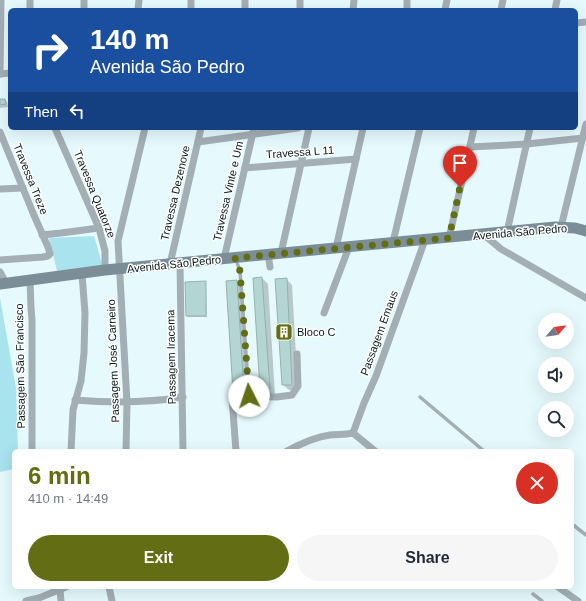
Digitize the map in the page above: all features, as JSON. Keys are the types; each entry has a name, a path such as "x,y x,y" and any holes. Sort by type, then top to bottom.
{"main road":[{"name":"Avenida São Pedro","path":"3,284 105,270 393,242 561,227 575,228 586,231"}],"street":[{"path":"0,74 1,0"},
{"path":"561,227 584,138 586,124"},
{"name":"Travessa Quatorze","path":"56,130 104,242 105,270"},
{"path":"120,269 118,241 145,130"},
{"name":"Travessa Dezenove","path":"175,263 201,130"},
{"path":"198,142 253,131 268,130"},
{"path":"282,253 309,130"},
{"path":"336,248 363,130"},
{"path":"393,242 420,130"},
{"path":"449,238 474,130"},
{"path":"507,232 530,130"},
{"name":"Travessa Vinte e Um","path":"224,259 253,131"},
{"name":"Travessa Treze","path":"0,132 50,251 48,256 43,257 0,260"},
{"path":"470,147 527,144 584,138"},
{"name":"Travessa L 11","path":"245,168 356,159"},
{"path":"0,189 23,188"},
{"path":"42,234 61,234 99,228"},
{"path":"483,234 500,249 586,298"},
{"name":"Passagem Emaus","path":"352,433 376,376 425,240"},
{"path":"104,242 115,243 118,241"},
{"path":"324,313 349,247"},
{"path":"268,254 270,267"},
{"name":"Passagem Iracema","path":"175,263 183,398 183,449"},
{"name":"Passagem José Carneiro","path":"120,269 124,322 127,402 126,449"},
{"path":"0,272 3,284"},
{"path":"71,449 72,414 82,377 85,340 85,313 82,274"},
{"name":"Passagem São Francisco","path":"30,280 32,320 32,449"},
{"path":"236,449 233,408 231,400 234,396 277,397 292,395 298,386 297,354"},
{"path":"75,400 108,403 157,402 183,398"},
{"path":"291,449 307,442 327,436 352,433 372,449"},
{"path":"26,601 60,589"},
{"path":"61,601 63,589"},
{"path":"110,589 112,601"},
{"path":"561,589 578,601"}],"lane":[{"path":"235,258 240,271 249,396"},
{"path":"420,397 482,449"},
{"path":"574,526 586,535"},
{"path":"533,594 542,601"}],"shaded area":[{"path":"94,236 103,267 57,271 49,238"},
{"path":"0,298 16,388 18,449 12,449 12,469 0,472"}],"building":[{"path":"0,99 5,99 6,104 0,105"},
{"path":"262,277 270,389 260,390 253,278"},
{"name":"Bloco C","path":"287,278 292,385 282,385 275,279"},
{"path":"237,280 244,391 233,392 226,281"},
{"path":"206,281 206,316 186,316 185,282"}],"place":[{"name":"Bloco C","path":"284,332"}],"route":[{"path":"249,396 240,271 235,258 449,238 460,187"}]}
